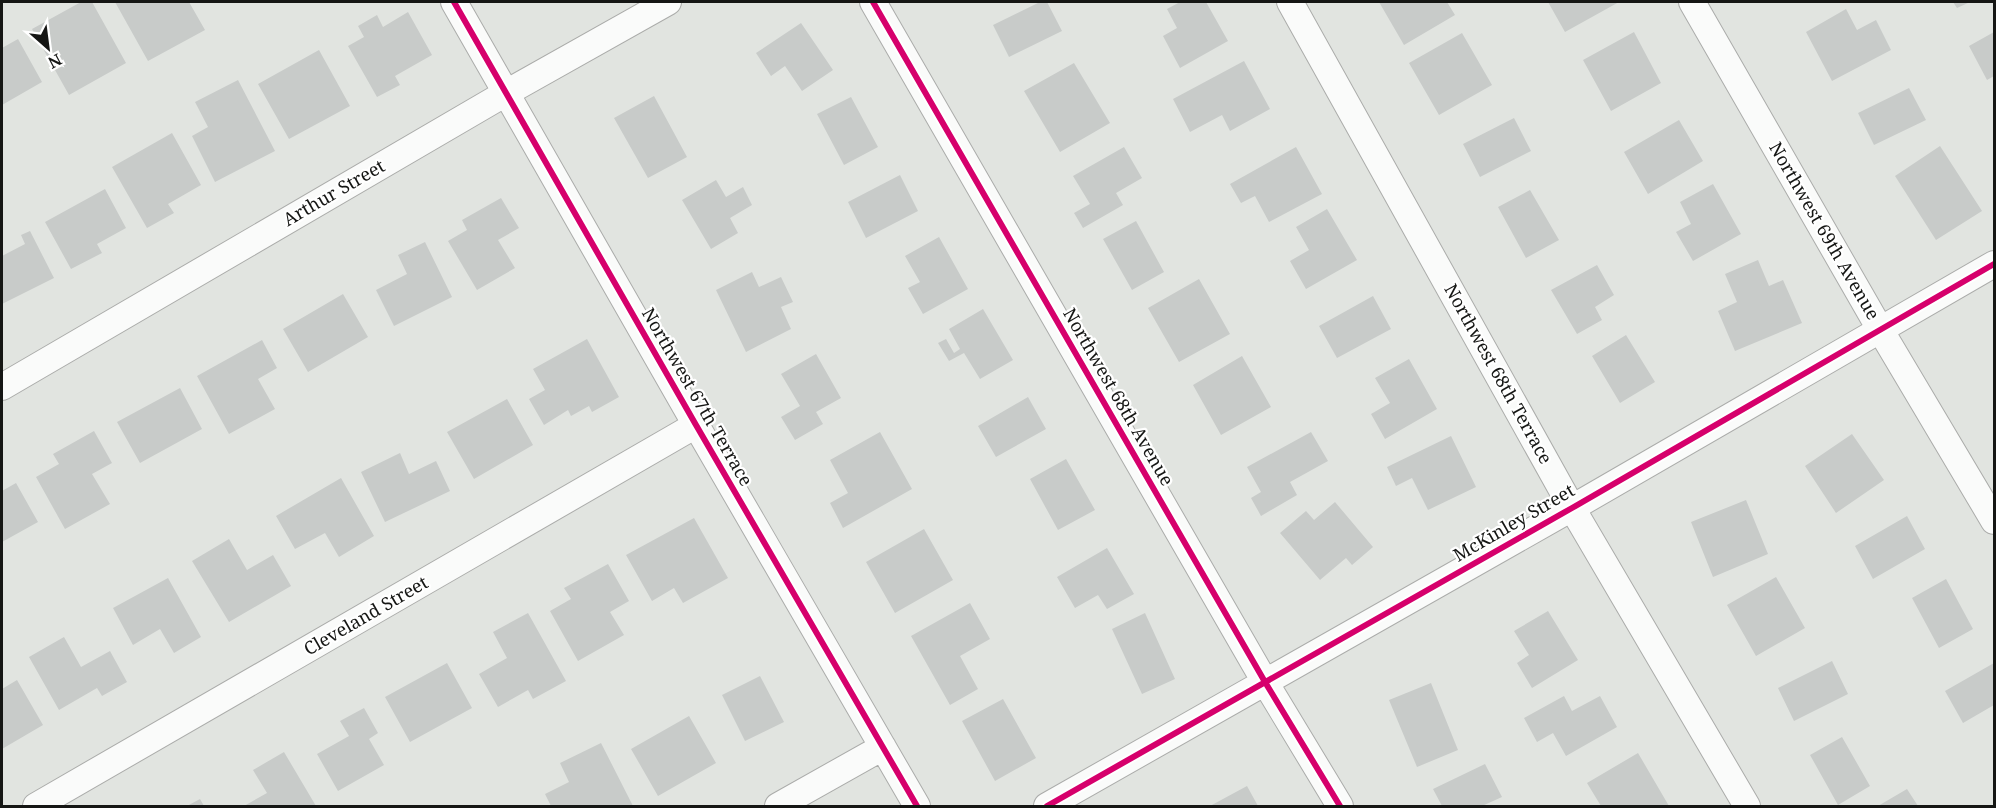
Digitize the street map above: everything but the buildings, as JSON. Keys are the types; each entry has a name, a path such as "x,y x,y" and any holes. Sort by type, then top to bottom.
{"street":[{"name":"Northwest 67th Terrace","path":"454,2 917,807"},
{"name":"Arthur Street","path":"2,387 506,93 668,2"},
{"name":"Northwest 68th Avenue","path":"873,2 1265,682 1340,807"},
{"name":"Northwest 68th Terrace","path":"1290,2 1572,508 1747,807"},
{"name":"Northwest 69th Avenue","path":"1692,2 1881,331 1995,521"},
{"name":"McKinley Street","path":"1047,807 1995,264"},
{"name":"Cleveland Street","path":"36,807 696,425"},
{"path":"778,807 882,747"}],"cycle path":[{"path":"454,2 917,806"},
{"path":"873,2 1265,682 1340,806"},
{"path":"1047,806 1572,508 1994,264"}]}
